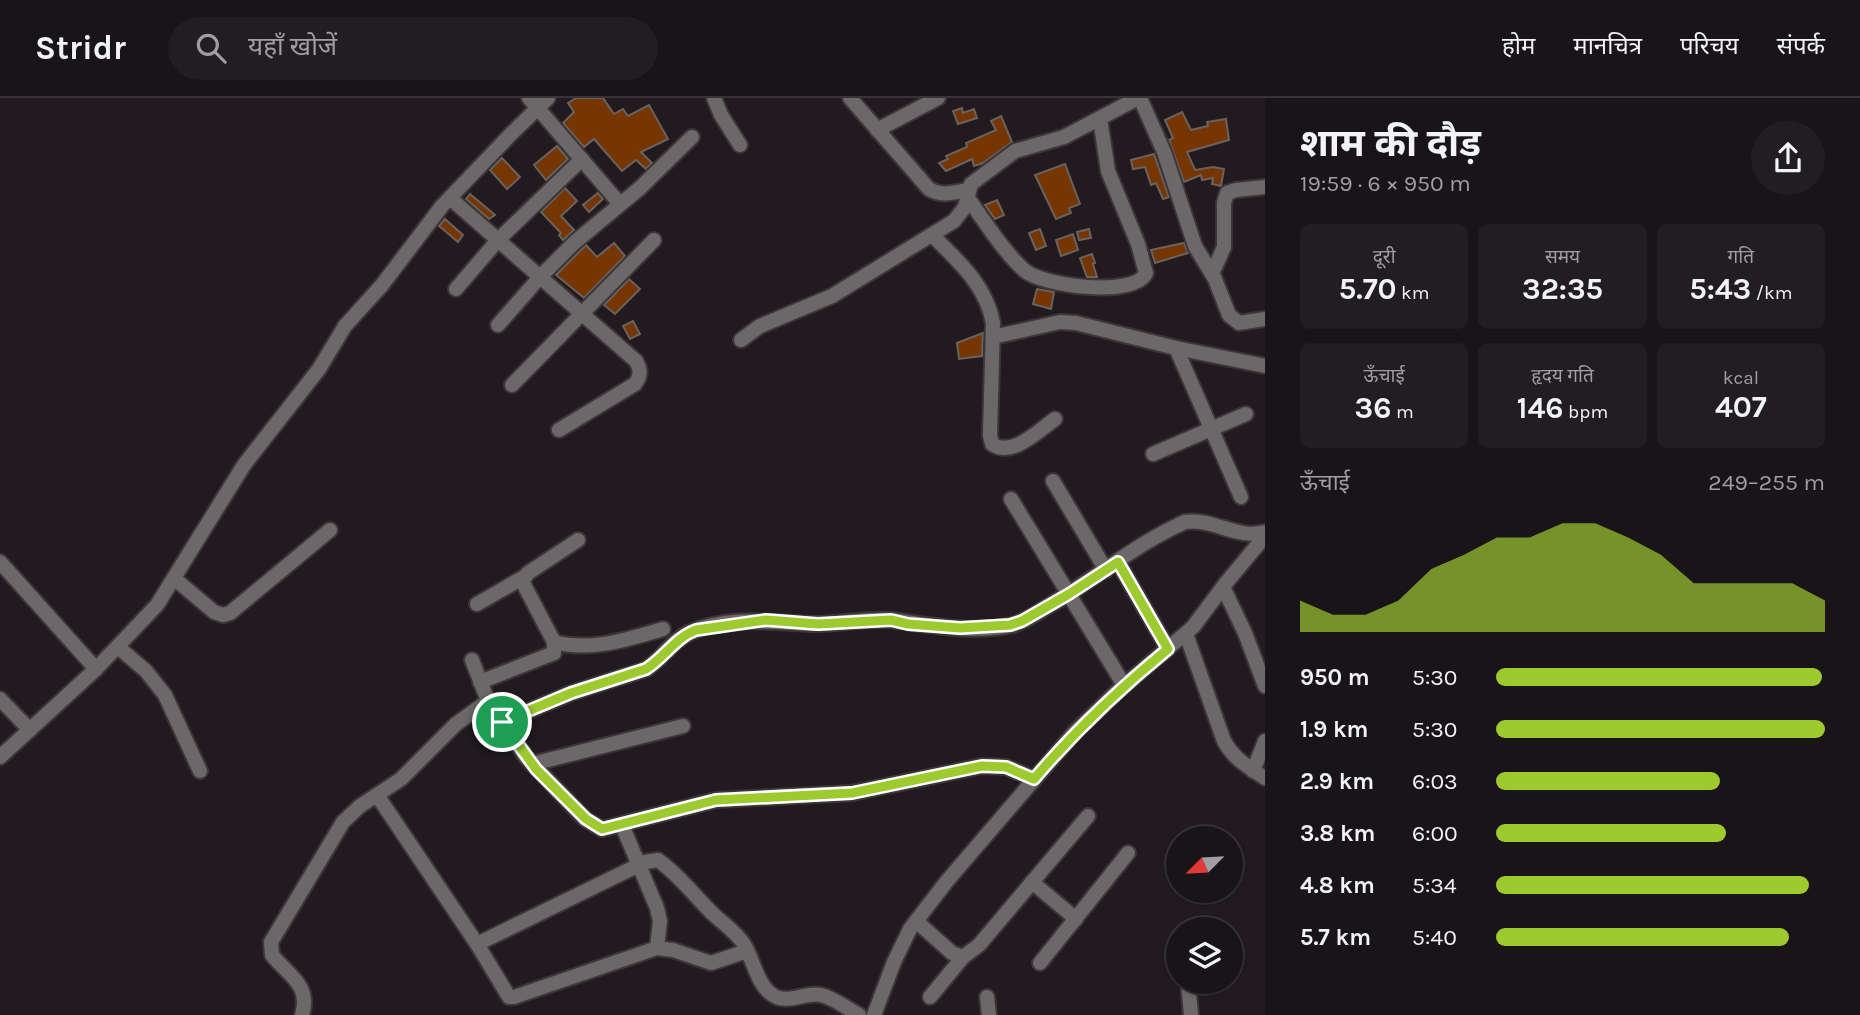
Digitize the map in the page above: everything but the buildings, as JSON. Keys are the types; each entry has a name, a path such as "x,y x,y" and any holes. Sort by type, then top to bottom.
{"street":[{"path":"714,98 721,115 740,145"},
{"path":"850,98 929,189 936,193 968,194"},
{"path":"877,130 938,98"},
{"path":"741,340 760,326 832,296 933,236 961,215 971,184 1015,151 1056,141 1139,98 1164,152 1195,246 1212,274 1234,321 1247,323 1265,319"},
{"path":"0,757 96,669 157,605 244,465 319,369 345,326 382,285 450,198 538,101 620,204"},
{"path":"968,194 1016,262 1029,274 1084,287 1121,287 1142,280 1146,273 1141,253 1108,171 1100,119"},
{"path":"498,325 575,242 640,188 692,137"},
{"path":"456,289 498,240 582,159"},
{"path":"1212,274 1224,247 1224,203 1227,193 1265,187"},
{"path":"450,198 636,361 641,373 635,384 559,430"},
{"path":"933,236 972,276 991,312 992,444 999,449 1009,449 1055,419"},
{"path":"512,385 654,240"},
{"path":"993,337 1060,322 1076,323 1176,348 1265,366"},
{"path":"1176,348 1241,497"},
{"path":"1153,454 1246,414"},
{"path":"1053,481 1168,649"},
{"path":"1011,499 1124,685"},
{"path":"502,722 571,693 646,669 688,633 696,630 766,620 818,624 891,620 960,628 1010,625 1069,594 1185,522 1198,522 1247,534 1265,534"},
{"path":"175,579 214,612 223,615 230,613 330,530"},
{"path":"874,1015 894,962 916,921 947,881 1074,733 1124,685 1186,634 1265,534"},
{"path":"477,604 524,577 579,540"},
{"path":"0,562 96,669"},
{"path":"480,682 554,653 554,642 524,586 524,577"},
{"path":"1223,587 1242,626 1265,686"},
{"path":"554,642 565,645 598,644 663,629"},
{"path":"1186,634 1230,753 1259,775 1265,741"},
{"path":"118,647 146,671 165,695 200,771"},
{"path":"472,660 488,701 532,765 596,827 607,829 716,800 852,793 982,766 1006,767 1034,779"},
{"path":"0,699 30,730"},
{"path":"302,1015 304,992 272,955 271,942 336,832 355,810 401,779 456,724 488,701"},
{"path":"532,765 683,726"},
{"path":"377,795 477,944 505,993 514,997 657,948 673,950 711,963 747,951"},
{"path":"930,997 964,957 979,945 1088,816"},
{"path":"622,825 660,921 657,948"},
{"path":"1040,963 1128,853"},
{"path":"477,944 639,864 658,860 679,876 737,936 764,986 773,996 792,999 818,994 859,1015"},
{"path":"1032,882 1076,919"},
{"path":"916,921 952,953 964,957"},
{"path":"1189,994 1191,1015"},
{"path":"987,997 989,1015"}],"route":[{"path":"1118,562 1168,649 1121,688 1074,733 1034,779 1006,767 969,767 852,793 716,800 607,829 596,827 586,819 536,769 502,722 571,693 646,669 656,663 680,639 696,630 758,620 818,624 891,620 960,628 1010,625 1069,594 1118,562"}]}
